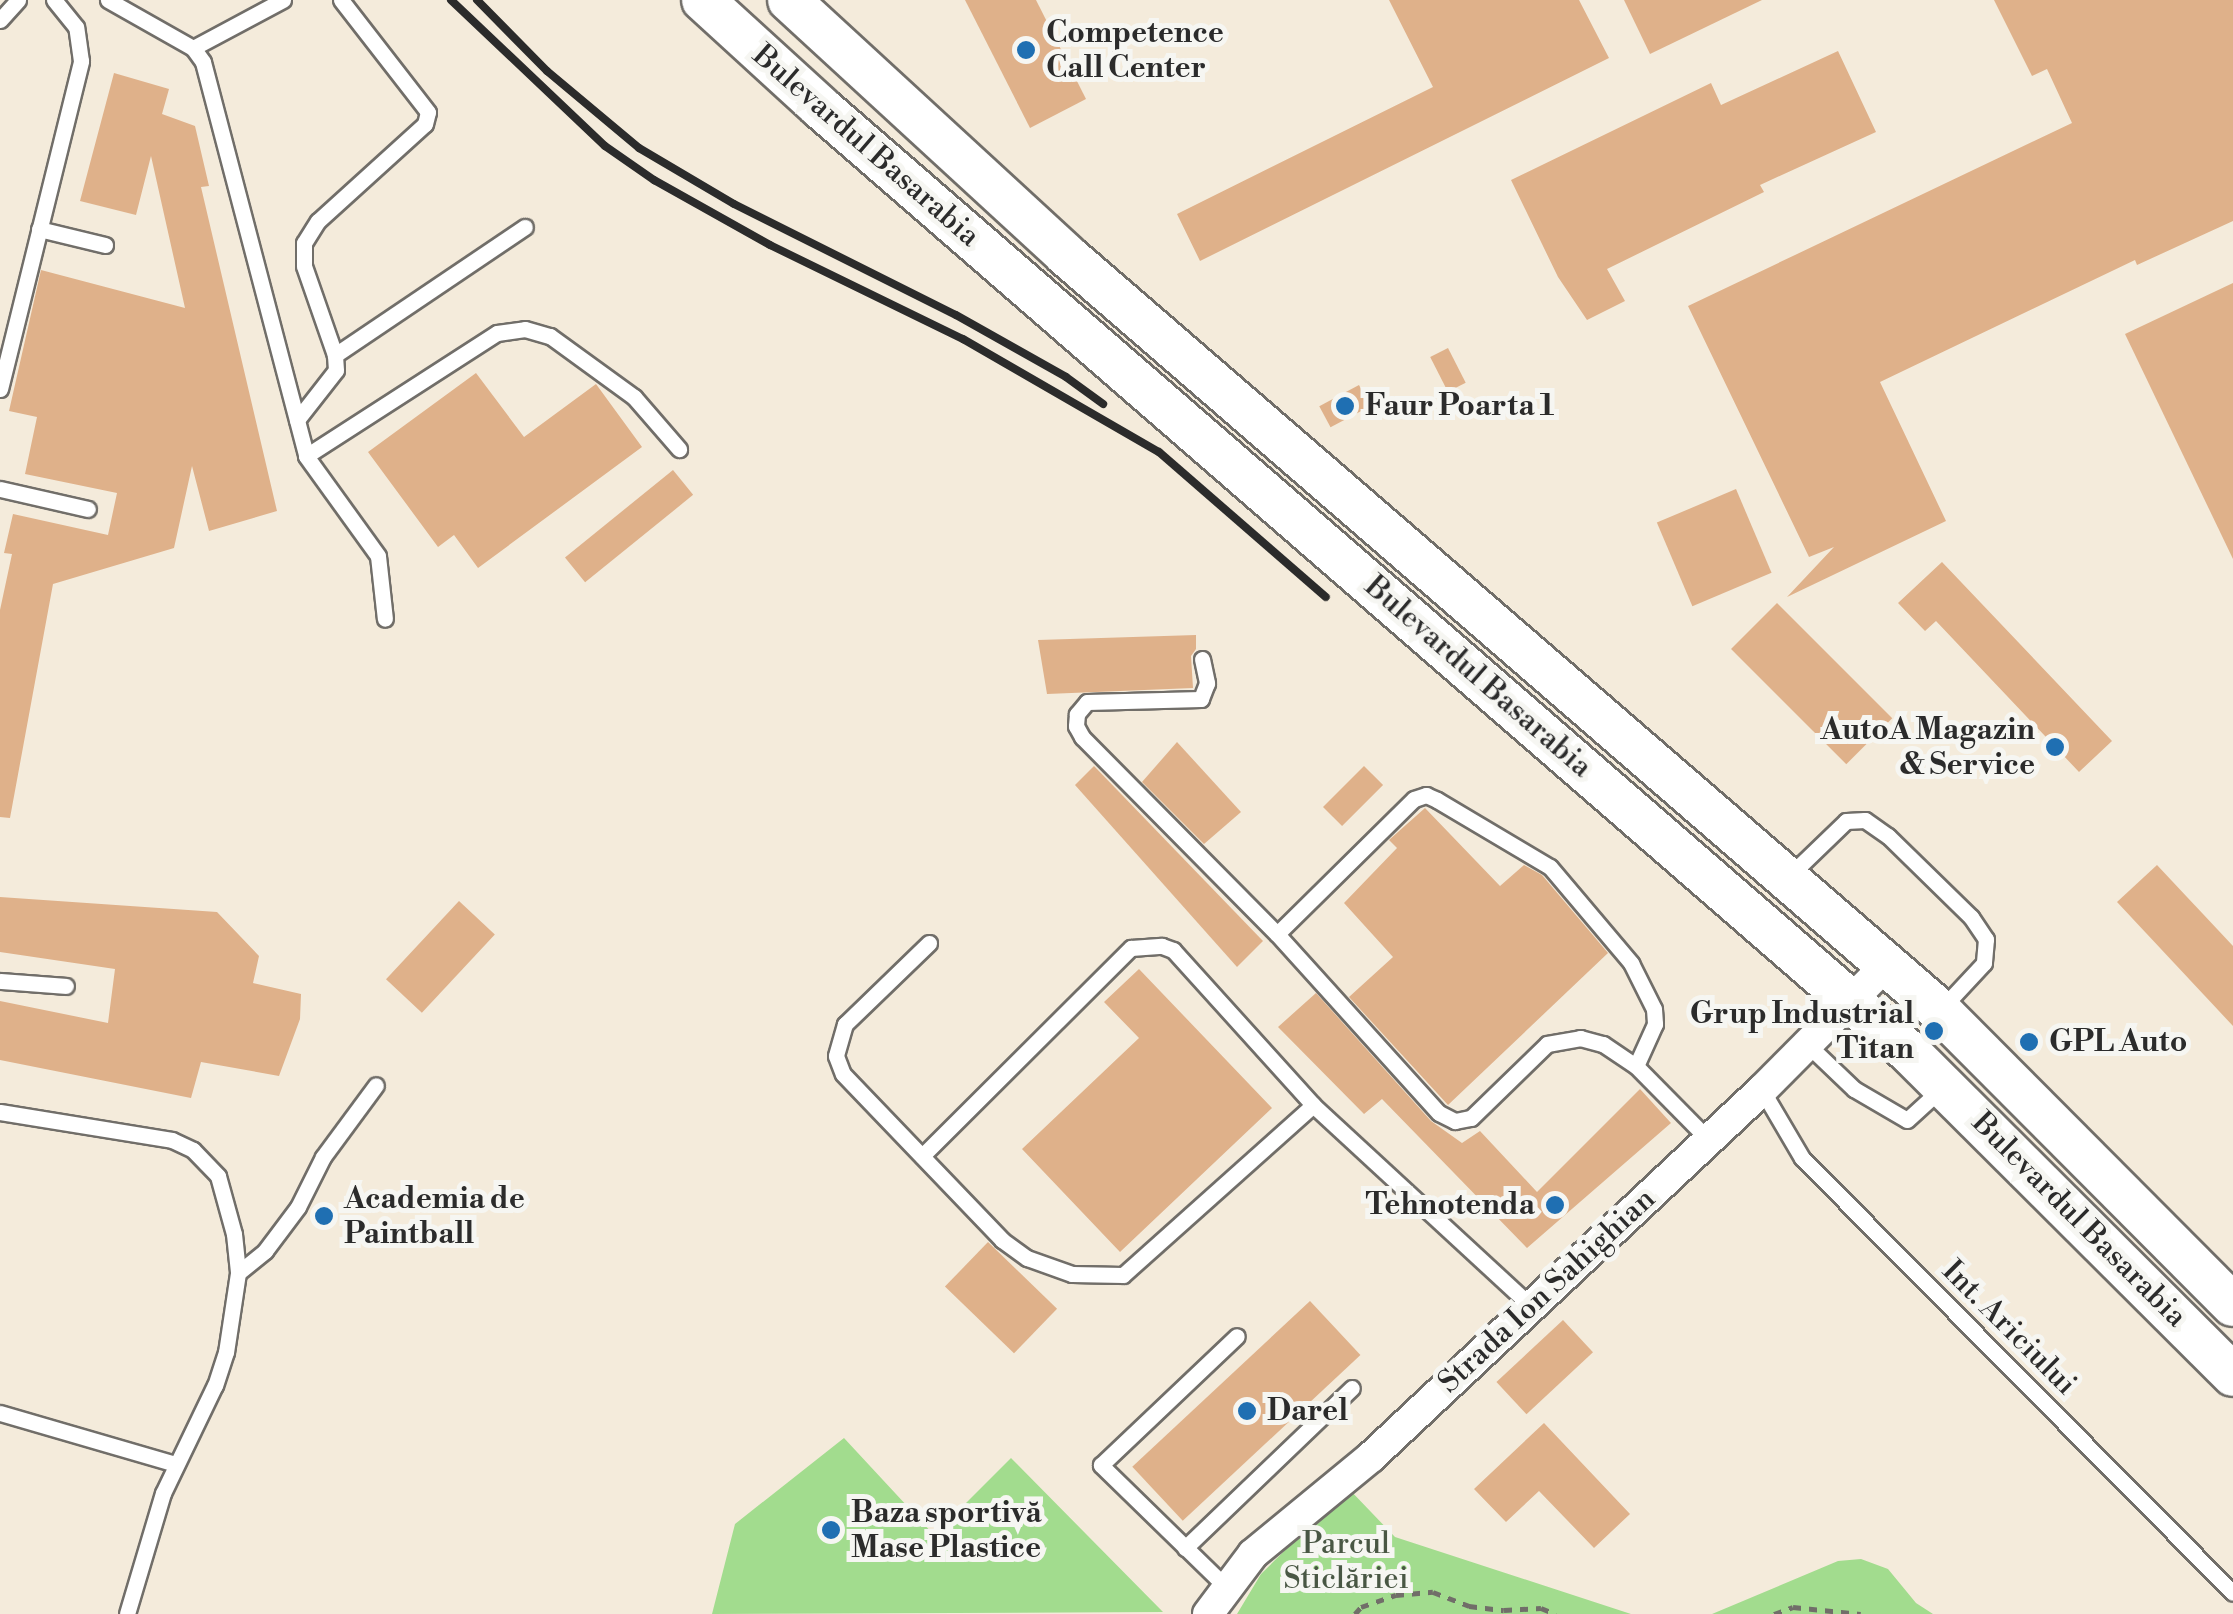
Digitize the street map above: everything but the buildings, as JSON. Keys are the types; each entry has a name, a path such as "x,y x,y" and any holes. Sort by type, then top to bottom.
{"main road":[{"name":"Bulevardul Basarabia","path":"704,0 805,94 1945,1086 2233,1375"},
{"name":"Bulevardul Basarabia","path":"789,0 1066,254 1940,1011 2233,1305"}],"street":[{"name":"Strada Ion Sahighian","path":"1208,1614 1253,1554 1370,1457 1762,1090 1886,965"}],"lane":[{"path":"0,20 18,0"},
{"path":"0,388 81,61 76,27 54,0"},
{"path":"108,0 193,48 203,62 306,456 378,556 385,619"},
{"path":"193,48 282,0"},
{"path":"296,420 336,370 335,354 304,266 304,243 318,222 426,124 428,112 341,0"},
{"path":"335,354 525,227"},
{"path":"39,229 105,245"},
{"path":"306,456 498,332 525,329 550,336 634,397 679,449"},
{"path":"0,489 88,509"},
{"path":"1202,660 1208,683 1201,699 1087,702 1077,714 1076,726 1082,737 1277,934 1439,1113 1455,1121 1472,1118 1546,1044 1580,1038 1603,1044 1636,1066 1708,1139"},
{"path":"1277,934 1414,799 1426,795 1550,867 1631,962 1654,1009 1655,1024 1636,1066"},
{"path":"1785,879 1846,821 1865,820 1888,836 1971,917 1986,940 1984,963 1940,1011"},
{"path":"929,943 845,1024 836,1056 843,1074 1002,1240 1026,1258 1072,1274 1123,1275 1313,1105"},
{"path":"922,1156 1131,948 1146,944 1173,950 1313,1105 1531,1306"},
{"path":"0,982 66,986"},
{"path":"1808,1045 1854,1089 1907,1120 1945,1086"},
{"path":"238,1272 264,1251 298,1207 324,1157 376,1085"},
{"name":"Int. Ariciului","path":"1762,1090 1802,1158 2233,1593"},
{"path":"0,1112 172,1140 192,1150 218,1176 234,1234 238,1272 226,1352 215,1386 175,1464 127,1614"},
{"path":"1226,1587 1101,1465 1238,1336"},
{"path":"1184,1548 1352,1388"},
{"path":"0,1413 175,1464"}],"path":[{"path":"1355,1614 1361,1606 1396,1595 1434,1592 1470,1606 1504,1610 1541,1608 1556,1614"},
{"path":"1774,1614 1794,1608 1862,1614"}],"green space":[{"name":"Baza sportivă Mase Plastice","path":"844,1438 934,1535 1011,1458 1163,1612 712,1614 735,1524"},
{"name":"Parcul Sticlăriei","path":"1348,1488 1395,1537 1631,1614 1237,1614 1261,1574"},
{"path":"1861,1559 1888,1569 1916,1603 1933,1614 1712,1614 1838,1561"}],"railway":[{"path":"451,0 605,146 654,180 770,245 963,339 1159,452 1326,597"},
{"path":"477,0 547,71 639,148 734,204 956,315 1066,377 1103,404"}],"place":[{"name":"Competence Call Center","path":"1026,50"},
{"name":"Faur Poarta 1","path":"1345,406"},
{"name":"AutoA Magazin & Service","path":"2055,747"},
{"name":"Grup Industrial Titan","path":"1934,1031"},
{"name":"GPL Auto","path":"2029,1042"},
{"name":"Tehnotenda","path":"1555,1205"},
{"name":"Academia de Paintball","path":"324,1216"},
{"name":"Darel","path":"1247,1411"},
{"name":"Baza sportivă Mase Plastice","path":"831,1530"}]}
